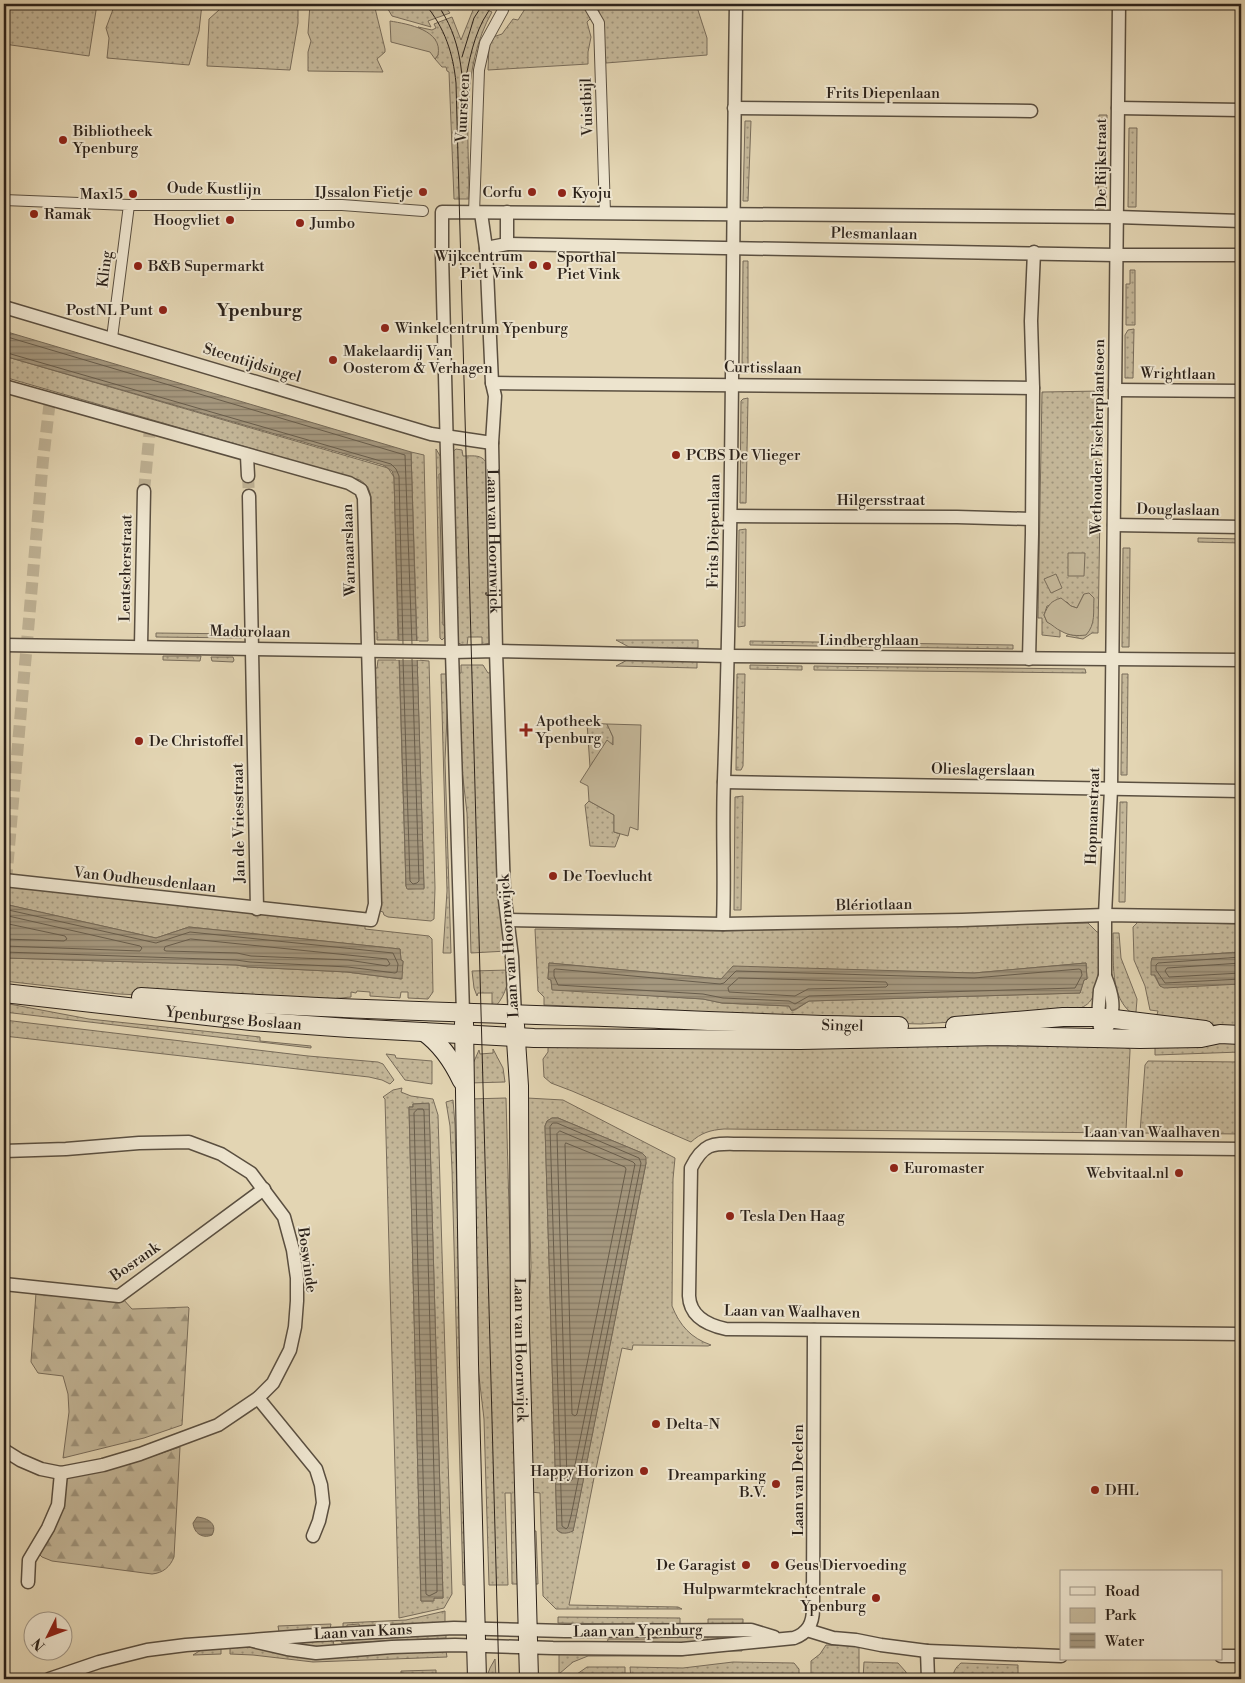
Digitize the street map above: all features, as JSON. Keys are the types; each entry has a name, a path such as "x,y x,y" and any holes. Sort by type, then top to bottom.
{"main road":[{"name":"Ypenburgse Boslaan","path":"4,983 95,994 239,1004 463,1013"},
{"name":"Ypenburgse Boslaan","path":"4,993 251,1020 464,1034"},
{"name":"Singel","path":"463,1013 834,1026 954,1026 1062,1017 1105,1017 1202,1029 1220,1034 1241,1035"},
{"path":"463,1013 477,1679"},
{"name":"Laan van Hoornwijck","path":"515,1015 519,1099 520,1331 529,1679"},
{"path":"424,1032 433,1038 455,1066 464,1086"},
{"name":"Singel","path":"464,1034 516,1037 800,1040 959,1036 1201,1038 1220,1034"}],"street":[{"name":"Vuistbijl","path":"588,4 598,23 605,213"},
{"name":"Frits Diepenlaan","path":"724,924 724,782 731,516 732,247 736,4"},
{"name":"De Rijkstraat","path":"1117,217 1119,4"},
{"name":"Vuursteen","path":"477,213 479,70 484,43 503,10"},
{"name":"Frits Diepenlaan","path":"734,108 1031,111"},
{"name":"De Rijkstraat","path":"1118,108 1241,110"},
{"name":"Oude Kustlijn","path":"4,200 129,205 342,205 423,211"},
{"name":"Kling","path":"112,338 129,205"},
{"path":"463,1013 441,250 442,212 477,213"},
{"path":"507,212 507,244"},
{"name":"Plesmanlaan","path":"477,213 1117,217 1241,221"},
{"name":"Laan van Hoornwijck","path":"477,213 486,248 492,382 495,396 492,443 496,651 504,892 513,966 515,1015"},
{"name":"Wethouder Fischerplantsoen","path":"1112,658 1117,217"},
{"name":"Plesmanlaan","path":"486,248 507,244 1034,252 1116,255 1241,255"},
{"path":"1029,659 1033,388 1031,321 1034,252"},
{"name":"Steentijdsingel","path":"4,307 431,434 492,443"},
{"name":"Curtisslaan","path":"492,382 1033,388"},
{"name":"Warnaarslaan","path":"4,386 349,483 361,490 364,498 374,904 371,920"},
{"name":"Wrightlaan","path":"1115,390 1241,391"},
{"path":"248,456 248,476"},
{"name":"Leutscherstraat","path":"141,646 144,491"},
{"name":"Jan de Vriesstraat","path":"249,496 257,909"},
{"name":"Hilgersstraat","path":"731,516 1031,519"},
{"name":"Douglaslaan","path":"1114,525 1241,527"},
{"name":"Madurolaan","path":"4,645 428,650 452,652 496,651"},
{"name":"Lindberghlaan","path":"496,651 728,656 925,656 1029,659 1241,660"},
{"name":"Hopmanstraat","path":"1102,1038 1105,1017 1113,1004 1111,991 1105,976 1111,789 1112,658"},
{"name":"Olieslagerslaan","path":"724,782 1241,790"},
{"name":"Van Oudheusdenlaan","path":"4,880 371,920"},
{"name":"Blériotlaan","path":"508,920 724,924 1106,915 1241,917"},
{"name":"Boswinde","path":"4,1151 66,1149 139,1142 188,1142 221,1154 251,1173 284,1217 293,1250 297,1300 295,1327 290,1350 272,1383 258,1398 218,1425 140,1454 103,1465 61,1473 20,1460 4,1450"},
{"name":"Laan van Waalhaven","path":"1241,1149 735,1144 719,1144 706,1147 698,1155 691,1168 688,1296 689,1303 699,1318 707,1324 726,1329 1241,1334"},
{"name":"Bosrank","path":"4,1284 119,1296 264,1189"},
{"name":"Laan van Deelen","path":"807,1630 813,1620 814,1330"},
{"path":"258,1398 316,1469 321,1485 323,1503 313,1536"},
{"path":"28,1582 29,1560 48,1528 58,1505 61,1473"},
{"name":"Laan van Ypenburg","path":"528,1638 751,1630 778,1638"},
{"path":"807,1630 833,1638 927,1651 1060,1656"},
{"name":"Laan van Ypenburg","path":"528,1638 553,1648 682,1649 778,1638 794,1638 801,1636 807,1630"},
{"name":"Laan van Kans","path":"50,1679 99,1662 147,1650 186,1645 253,1641 316,1653 392,1647 476,1637 528,1638"},
{"path":"927,1651 928,1679"},
{"path":"1222,1656 1241,1656"}],"green space":[{"path":"4,4 97,4 89,56 4,44"},
{"path":"115,4 202,4 199,31 189,65 107,58 109,38 106,28"},
{"path":"221,4 298,4 298,23 290,70 207,66 209,19 219,10"},
{"path":"310,4 374,4 385,49 385,52 377,59 383,72 308,71 308,52 311,41 308,33"},
{"path":"385,4 443,4 450,13 428,21 431,27 392,16"},
{"path":"528,4 581,4 591,18 587,22 591,37 588,64 488,70 489,44 493,37 502,34 513,19 518,20"},
{"path":"597,4 655,4 658,9 666,4 696,4 707,38 707,55 606,63 604,30"},
{"path":"475,5 492,12 475,56 468,103 469,199 454,199 449,72 446,67 442,67 435,59 438,55 435,39 418,27 432,30 436,28 434,24 452,17 461,40"},
{"path":"390,21 414,26 430,34 438,46 438,55 435,59 430,52 391,42"},
{"path":"1099,115 1107,115 1106,207 1098,208"},
{"path":"745,121 751,121 748,201 743,201"},
{"path":"1129,128 1137,128 1136,207 1128,207"},
{"path":"743,261 748,261 748,372 742,372"},
{"path":"1130,270 1135,270 1135,325 1126,325 1126,284 1130,284"},
{"path":"1134,329 1133,378 1125,378 1125,335 1128,330"},
{"path":"4,356 388,468 394,477 398,640 377,640 377,632 372,632 371,497 367,487 360,480 4,377"},
{"path":"1102,391 1098,633 1092,633 1083,639 1066,636 1069,634 1077,636 1084,594 1077,608 1067,602 1047,606 1044,615 1047,622 1055,625 1060,631 1060,637 1042,635 1042,618 1038,618 1042,392"},
{"path":"748,398 746,503 740,503 741,401"},
{"path":"436,449 442,459 444,473 439,474 443,625 448,625 445,637 442,640 440,638"},
{"path":"456,449 462,450 463,456 481,457 488,465 490,643 482,645 482,637 468,637 467,646 457,642 451,453"},
{"path":"411,452 424,455 428,641 417,641"},
{"path":"746,529 745,626 738,627 739,530"},
{"path":"1198,538 1241,539 1241,543 1198,542"},
{"path":"1123,548 1130,548 1129,647 1122,647"},
{"path":"1068,553 1085,553 1084,576 1068,576"},
{"path":"1056,574 1062,588 1051,593 1044,579"},
{"path":"1089,593 1094,598 1093,618 1091,627 1086,635 1067,634 1047,622 1044,615 1052,602 1061,598 1077,608 1084,594"},
{"path":"156,633 242,634 242,638 156,637"},
{"path":"616,640 698,640 698,648 629,647"},
{"path":"750,641 1013,645 1013,649 750,645"},
{"path":"163,656 201,656 200,661 163,660"},
{"path":"211,657 233,657 234,660 233,662 212,661"},
{"path":"629,659 697,660 697,668 616,666"},
{"path":"378,660 399,660 406,886 408,889 424,888 417,660 429,661 435,888 434,919 431,921 388,917 380,911 373,668 377,668"},
{"path":"461,665 483,665 488,673 494,672 507,951 471,953 467,813 458,735 456,673 461,673"},
{"path":"750,665 802,666 802,670 750,669"},
{"path":"814,666 1085,669 1086,673 814,670"},
{"path":"441,674 449,674 445,760 451,953 443,953 447,891"},
{"path":"737,674 745,674 743,766 741,770 736,770"},
{"path":"1122,674 1128,674 1127,775 1121,775"},
{"path":"587,723 607,724 613,737 613,745 607,741 590,767"},
{"path":"607,724 641,725 638,830 630,827 628,836 614,832 614,815 589,801 588,786 580,782 607,740 613,745 613,737"},
{"path":"743,796 741,910 734,910 735,797"},
{"path":"589,801 614,815 614,832 620,834 615,847 590,846 585,805"},
{"path":"1120,802 1127,802 1125,902 1119,902"},
{"path":"4,885 365,925 365,929 429,936 432,939 433,992 428,999 408,998 408,992 401,992 400,998 370,996 370,992 357,991 356,993 351,992 351,997 302,1002 119,994 4,981 4,955 7,958 236,965 347,972 401,979 403,961 401,960 400,949 189,927 156,938 4,904"},
{"path":"1138,922 1241,924 1241,952 1152,958 1154,975 1160,986 1241,984 1241,1028 1156,1018 1158,1011 1150,1010 1145,986 1134,960 1133,927"},
{"path":"1088,923 1097,932 1100,932 1099,977 1095,994 1088,1004 1074,1010 921,1024 544,1005 544,997 538,991 535,929 723,931","holes":["549,963 721,979 849,970 974,973 1086,963 1087,979 1084,980 1080,993 809,1001 795,1010 791,1010 789,1006 722,1003 703,999 552,989 551,980 548,979"]},
{"path":"1113,933 1119,933 1121,958 1137,999 1136,1012 1133,1014 1125,1007 1116,988 1113,966"},
{"path":"509,970 505,992 492,1010 492,993 478,993 477,996 472,971"},
{"path":"4,1003 89,1019 260,1037 260,1041 311,1046 311,1048 4,1012"},
{"path":"4,1020 308,1056 378,1062 383,1064 394,1080 390,1084 369,1077 4,1036"},
{"path":"1241,1043 1241,1052 1155,1055 1155,1044"},
{"path":"802,1044 1123,1047 1130,1049 1126,1130 1124,1133 724,1129 706,1132 691,1142 551,1083 544,1077 543,1059 548,1052 548,1045"},
{"path":"493,1049 503,1068 505,1082 469,1083 472,1066 479,1050 480,1054 493,1053"},
{"path":"386,1054 395,1055 396,1058 432,1061 432,1084 405,1080"},
{"path":"1148,1061 1241,1062 1241,1134 1140,1133 1145,1065"},
{"path":"402,1088 401,1092 411,1096 433,1099 438,1115 452,1594 444,1608 399,1618 385,1099 383,1097 393,1090","holes":["413,1104 429,1104 443,1598 434,1598 433,1601 421,1601 409,1107 413,1107"]},
{"path":"506,1098 519,1571 518,1584 512,1584 511,1493 505,1493 508,1585 489,1585 484,1419 475,1342 469,1099"},
{"path":"527,1098 563,1100 675,1158 673,1179 672,1306 679,1320 692,1335 711,1345 633,1345 632,1350 622,1348 569,1605 678,1607 682,1609 556,1609 543,1596 540,1493 531,1492 527,1342 531,1267","holes":["552,1118 558,1118 642,1153 646,1163 573,1531 561,1533 557,1530 545,1126 547,1121"]},
{"path":"453,1100 468,1585 463,1585 452,1170 450,1126 446,1102"},
{"path":"36,1293 123,1299 132,1309 188,1307 182,1425 144,1438 63,1458 69,1412 68,1394 63,1376 38,1373 31,1362"},
{"path":"180,1447 174,1557 166,1569 152,1574 52,1561 42,1557 35,1550 66,1486 67,1478 150,1457"},
{"path":"531,1531 536,1531 538,1584 533,1584"},
{"path":"445,1611 445,1624 360,1629 359,1624 347,1625 347,1630 343,1627 343,1623 406,1620"},
{"path":"558,1617 680,1618 680,1625 558,1623"},
{"path":"708,1619 743,1619 743,1627 708,1626"},
{"path":"331,1624 330,1629 279,1632 278,1626"},
{"path":"446,1633 446,1638 341,1642 341,1639"},
{"path":"708,1633 743,1635 743,1639 697,1644 607,1644 608,1639 647,1639"},
{"path":"333,1640 334,1645 332,1646 313,1649 279,1641"},
{"path":"826,1645 859,1646 859,1679 811,1679 811,1661 820,1654"},
{"path":"742,1646 742,1651 720,1651 681,1656 588,1656 573,1662 559,1674 559,1654"},
{"path":"221,1647 221,1654 193,1655 201,1650"},
{"path":"230,1647 446,1651 447,1657 313,1662 230,1654"},
{"path":"495,1659 496,1679 486,1679 490,1668"},
{"path":"733,1662 794,1663 799,1669 799,1679 631,1679 630,1667 683,1668"},
{"path":"864,1662 898,1663 906,1672 907,1679 863,1679"},
{"path":"961,1663 1018,1665 1018,1679 953,1679 955,1670"},
{"path":"587,1667 625,1667 625,1679 570,1679"},
{"path":"436,1670 436,1677 401,1679 401,1671"}],"water":[{"path":"4,331 411,452 424,889 407,889 406,886 394,477 392,471 383,465 4,356"},
{"path":"4,904 156,938 189,927 400,949 401,960 403,961 402,979 347,972 236,965 6,958 4,955"},
{"path":"1241,952 1241,984 1164,988 1160,986 1155,975 1151,975 1152,958"},
{"path":"549,963 721,979 733,966 974,973 1086,963 1087,979 1084,980 1080,993 809,1001 792,1011 789,1006 722,1003 703,999 552,990 551,980 548,979"},
{"path":"429,1103 443,1598 434,1598 434,1601 421,1601 409,1107 413,1107 413,1104"},
{"path":"552,1118 558,1118 642,1153 646,1157 573,1531 568,1533 557,1530 545,1126 547,1121"},
{"path":"197,1517 211,1522 214,1528 212,1535 202,1536 197,1532 193,1523"}],"pier":[{"path":"396,641 419,641 420,660 396,660"}],"tunnel":[{"path":"6,881 43,460 50,400"},
{"path":"144,491 150,428"},
{"path":"248,476 249,496"}],"tram line":[{"path":"425,4 438,22 447,41 453,61 456,83 499,1679"},
{"path":"437,4 452,31 456,44 462,72 464,117"},
{"path":"462,57 474,18 483,4"},
{"path":"466,77 479,29 494,4"}],"place":[{"name":"Bibliotheek Ypenburg","path":"63,140"},
{"name":"IJssalon Fietje","path":"423,192"},
{"name":"Corfu","path":"532,192"},
{"name":"Kyoju","path":"562,193"},
{"name":"Max15","path":"133,194"},
{"name":"Ramak","path":"34,214"},
{"name":"Hoogvliet","path":"230,220"},
{"name":"Jumbo","path":"300,223"},
{"name":"Wijkcentrum Piet Vink","path":"533,265"},
{"name":"B&B Supermarkt","path":"138,266"},
{"name":"Sporthal Piet Vink","path":"547,266"},
{"name":"PostNL Punt","path":"163,310"},
{"name":"Winkelcentrum Ypenburg","path":"385,328"},
{"name":"Makelaardij Van Oosterom & Verhagen","path":"333,360"},
{"name":"PCBS De Vlieger","path":"676,455"},
{"name":"Apotheek Ypenburg","path":"526,730"},
{"name":"De Christoffel","path":"139,741"},
{"name":"De Toevlucht","path":"553,876"},
{"name":"Euromaster","path":"894,1168"},
{"name":"Webvitaal.nl","path":"1179,1173"},
{"name":"Tesla Den Haag","path":"730,1216"},
{"name":"Delta-N","path":"656,1424"},
{"name":"Happy Horizon","path":"644,1471"},
{"name":"Dreamparking B.V.","path":"776,1484"},
{"name":"DHL","path":"1095,1490"},
{"name":"De Garagist","path":"746,1565"},
{"name":"Geus Diervoeding","path":"775,1565"},
{"name":"Hulpwarmtekrachtcentrale Ypenburg","path":"876,1598"}],"district":[{"name":"Ypenburg","path":"259,310"}]}
